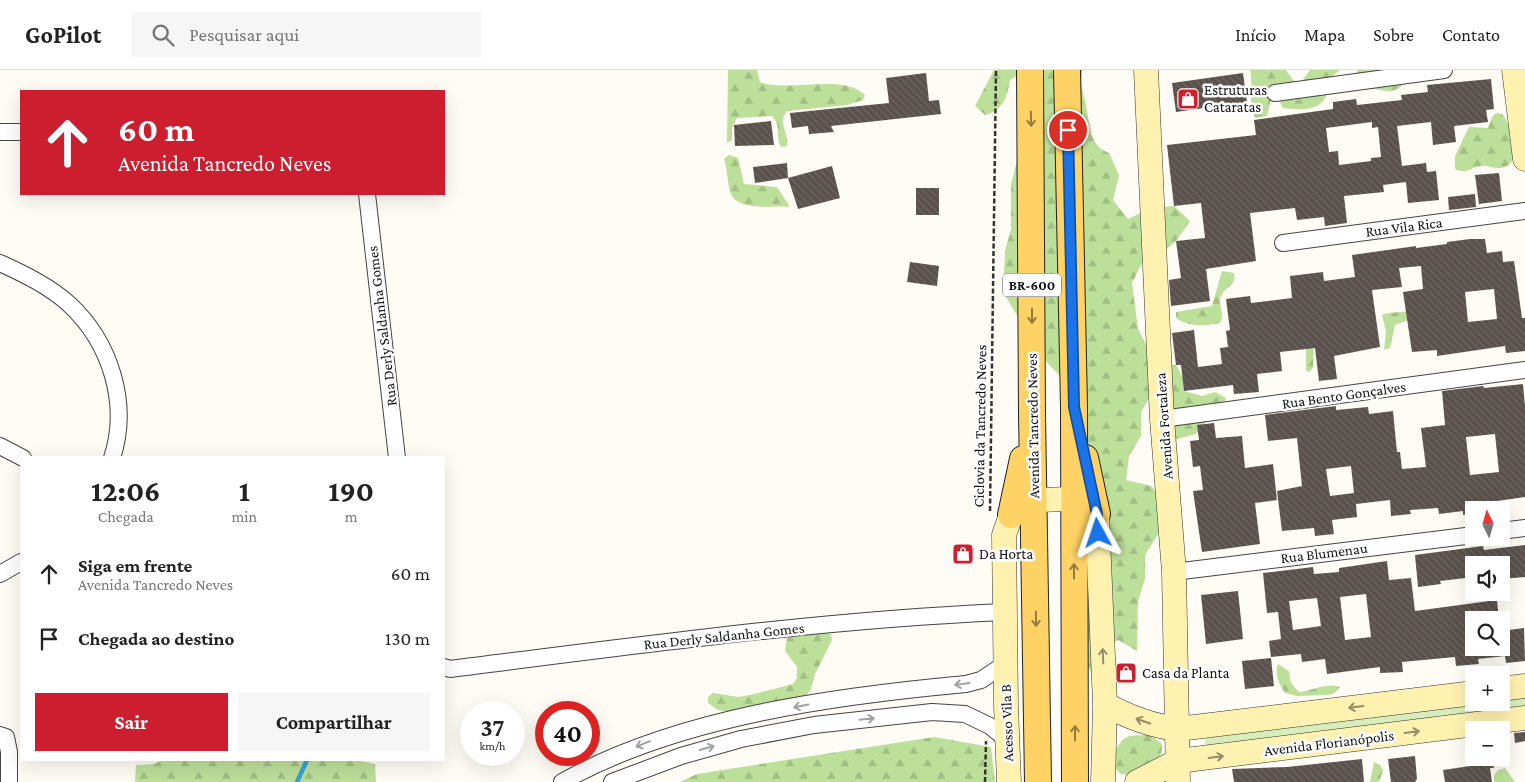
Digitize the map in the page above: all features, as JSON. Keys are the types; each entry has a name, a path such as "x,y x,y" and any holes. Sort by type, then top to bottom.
{"main road":[{"name":"Avenida Tancredo Neves","path":"1030,70 1032,414 1038,782"},
{"name":"BR-600","path":"1067,70 1074,407 1075,782"},
{"path":"1074,407 1097,514"},
{"path":"1001,516 1032,414"}],"street":[{"name":"Avenida Fortaleza","path":"1146,70 1162,419 1174,572 1178,772"},
{"path":"1275,93 1444,70"},
{"path":"1514,70 1525,159"},
{"path":"0,132 20,132"},
{"name":"Rua Derly Saldanha Gomes","path":"367,195 397,456"},
{"name":"Rua Vila Rica","path":"1283,243 1525,211"},
{"path":"0,263 35,280 67,303 84,320 98,339 111,368 118,402 117,437 112,456"},
{"name":"Rua Bento Gonçalves","path":"1162,419 1525,370"},
{"path":"0,446 20,456"},
{"path":"1001,516 1034,500 1074,499 1097,514 1106,704 1103,782"},
{"name":"Acesso Vila B","path":"1001,516 1004,535 1005,664 997,737 1009,782"},
{"path":"1510,530 1525,528"},
{"name":"Rua Blumenau","path":"1174,572 1465,536"},
{"path":"0,574 20,563"},
{"name":"Rua Derly Saldanha Gomes","path":"445,667 771,630 920,616 1004,612"},
{"path":"562,782 589,766 654,740 750,716 833,699 966,684 981,680 1005,664"},
{"path":"1510,688 1525,686"},
{"path":"1106,704 1121,713 1162,727 1178,730 1465,694"},
{"path":"612,782 681,756 740,738 814,725 932,712 965,714 990,726 997,737"},
{"name":"Avenida Florianópolis","path":"1137,782 1178,772 1525,718"},
{"path":"0,735 6,737 9,752 9,782"}],"path":[{"name":"Ciclovia da Tancredo Neves","path":"996,70 1001,516"},
{"path":"985,782 997,737"}],"green space":[{"path":"728,70 757,70 760,82 772,85 843,85 865,95 863,100 847,105 787,111 784,115 783,123 787,146 781,147 779,143 778,127 772,116 737,118 732,128 732,140 727,143"},
{"path":"994,70 1020,70 1020,74 1010,80 1006,98 1000,106 985,115 975,106"},
{"path":"1033,70 1083,70 1082,88 1091,133 1097,145 1109,153 1119,175 1113,200 1128,219 1151,208 1174,206 1190,221 1176,241 1162,253 1142,263 1132,283 1138,329 1149,350 1164,366 1176,365 1183,378 1184,391 1202,396 1215,392 1226,398 1222,409 1203,425 1196,434 1173,440 1155,388 1141,412 1141,436 1129,456 1126,480 1151,486 1165,500 1165,523 1145,555 1145,579 1138,601 1137,651 1118,640 1096,650 1091,672 1076,653 1083,634 1087,611 1082,583 1065,397 1059,375 1042,357 1006,297 1005,251 1011,229 1011,184 1025,130"},
{"path":"1250,70 1286,70 1294,81 1302,81 1310,70 1340,70 1330,78 1355,74 1358,70 1392,70 1402,86 1390,91 1368,88 1328,91 1321,103 1304,109 1283,108 1280,102 1282,96 1271,100 1267,116 1255,118 1251,105"},
{"path":"1496,113 1502,114 1513,136 1515,153 1512,161 1508,166 1500,168 1484,166 1466,171 1455,169 1455,156 1469,127 1488,128 1492,117"},
{"path":"729,155 738,158 744,184 777,187 790,207 749,205 735,200 731,194 724,159"},
{"path":"1222,271 1234,273 1235,278 1233,284 1223,292 1220,299 1222,319 1220,323 1209,325 1191,324 1176,318 1176,312 1212,306"},
{"path":"1412,311 1411,319 1395,325 1390,348 1384,350 1386,331 1382,315"},
{"path":"1314,343 1313,368 1309,372 1306,371 1306,348"},
{"path":"819,631 831,634 832,640 815,674 811,689 806,696 737,713 718,710 708,703 708,697 713,693 738,697 793,684 797,678 797,667 785,651 787,638 792,635"},
{"path":"1278,664 1289,671 1291,683 1299,692 1325,686 1340,687 1333,694 1327,695 1297,696 1285,693 1278,679"},
{"path":"1525,696 1525,714 1210,748 1205,744 1205,733 1465,703 1465,711 1510,711 1510,697"},
{"path":"1150,735 1162,744 1159,759 1149,770 1140,776 1121,774 1112,765 1113,757 1119,744 1130,736"},
{"path":"934,737 991,747 995,782 680,782 697,774"},
{"path":"160,761 361,761 375,764 376,782 135,782 136,765 154,764"},
{"path":"1374,762 1380,765 1383,770 1379,782 1370,782"},
{"path":"1505,768 1515,782 1494,782 1494,775 1498,770"}],"building":[{"path":"926,73 929,101 939,100 941,114 831,126 834,132 809,134 808,126 792,128 790,113 889,103 886,78"},
{"path":"1243,73 1247,102 1176,112 1172,83"},
{"path":"1491,79 1494,109 1486,110 1488,122 1454,126 1456,142 1433,145 1431,122 1397,126 1402,166 1426,163 1427,172 1436,171 1439,200 1408,203 1406,182 1383,185 1384,192 1344,196 1347,223 1325,226 1324,217 1297,220 1295,208 1250,213 1256,261 1206,269 1210,301 1171,306 1169,280 1181,278 1176,241 1205,238 1201,203 1174,206 1167,145 1256,135 1254,120 1333,109 1333,102 1356,99 1357,105 1402,100 1401,95 1428,92 1427,85","holes":["1372,122 1372,128 1378,127 1381,157 1371,158 1371,161 1339,165 1338,151 1329,152 1326,128"]},
{"path":"771,121 774,145 735,146 734,125"},
{"path":"787,163 788,178 755,183 753,167"},
{"path":"832,166 840,198 798,209 788,178"},
{"path":"1499,173 1502,201 1479,204 1475,175"},
{"path":"916,188 939,188 939,215 916,215"},
{"path":"1475,194 1476,207 1449,210 1448,197"},
{"path":"1485,239 1487,253 1502,251 1503,262 1514,261 1522,318 1525,318 1525,351 1506,353 1505,346 1437,356 1437,350 1412,352 1403,292 1423,289 1421,266 1399,268 1402,287 1372,290 1380,347 1334,356 1337,379 1319,381 1315,348 1280,352 1282,371 1257,374 1259,392 1234,394 1233,385 1184,391 1181,365 1176,365 1172,333 1194,330 1198,367 1222,364 1220,348 1228,347 1226,331 1230,330 1226,299 1250,296 1251,303 1292,298 1290,276 1323,272 1324,281 1355,277 1352,255 1416,246 1416,248 1447,244 1447,242","holes":["1494,289 1497,319 1468,322 1465,292"]},
{"path":"910,262 939,266 937,286 907,282"},
{"path":"1523,384 1525,406 1525,497 1497,501 1465,501 1465,515 1463,515 1463,511 1439,514 1438,508 1410,510 1411,514 1391,516 1390,500 1356,504 1357,517 1332,520 1334,534 1315,536 1314,528 1282,531 1277,491 1302,486 1297,438 1268,441 1265,415 1336,406 1336,410 1368,407 1369,414 1393,411 1397,452 1400,452 1402,469 1426,467 1421,428 1445,425 1442,391 1483,386 1484,388","holes":["1495,434 1499,472 1470,475 1466,437","1351,466 1354,493 1330,496 1326,469"]},
{"path":"1214,423 1216,438 1242,436 1245,468 1273,464 1277,500 1255,503 1260,544 1202,552 1193,491 1203,490 1200,466 1193,467 1190,441 1199,440 1197,425"},
{"path":"1525,545 1525,577 1510,578 1510,556 1465,556 1465,578 1440,581 1441,584 1418,587 1415,555 1483,546 1484,550"},
{"path":"1387,561 1389,580 1411,578 1415,611 1497,601 1498,611 1465,611 1465,656 1505,656 1478,659 1479,664 1456,666 1455,657 1402,662 1403,672 1380,673 1380,667 1327,674 1325,659 1302,662 1301,654 1271,657 1269,641 1281,639 1278,612 1267,613 1263,573 1313,567 1314,574 1339,572 1339,568","holes":["1366,594 1371,637 1345,640 1340,597","1317,598 1321,626 1293,630 1289,601"]},
{"path":"1238,591 1243,639 1206,644 1201,595"},
{"path":"1524,628 1525,661 1506,663 1505,656 1510,656 1510,630"},
{"path":"1271,658 1274,686 1245,689 1242,661"},
{"path":"1525,732 1525,741 1515,743 1514,733"},
{"path":"1415,756 1417,779 1415,782 1391,782 1388,759"},
{"path":"1362,759 1364,782 1234,782 1232,769 1287,767"},
{"path":"1470,766 1494,766 1494,768 1490,768 1492,782 1445,782 1443,770"}],"waterway":[{"path":"297,782 307,761"}],"place":[{"name":"Estruturas Cataratas","path":"1188,99"},
{"name":"Da Horta","path":"963,554"},
{"name":"Casa da Planta","path":"1126,673"}],"route":[{"path":"1068,130 1074,407 1097,514 1098,533"}]}
